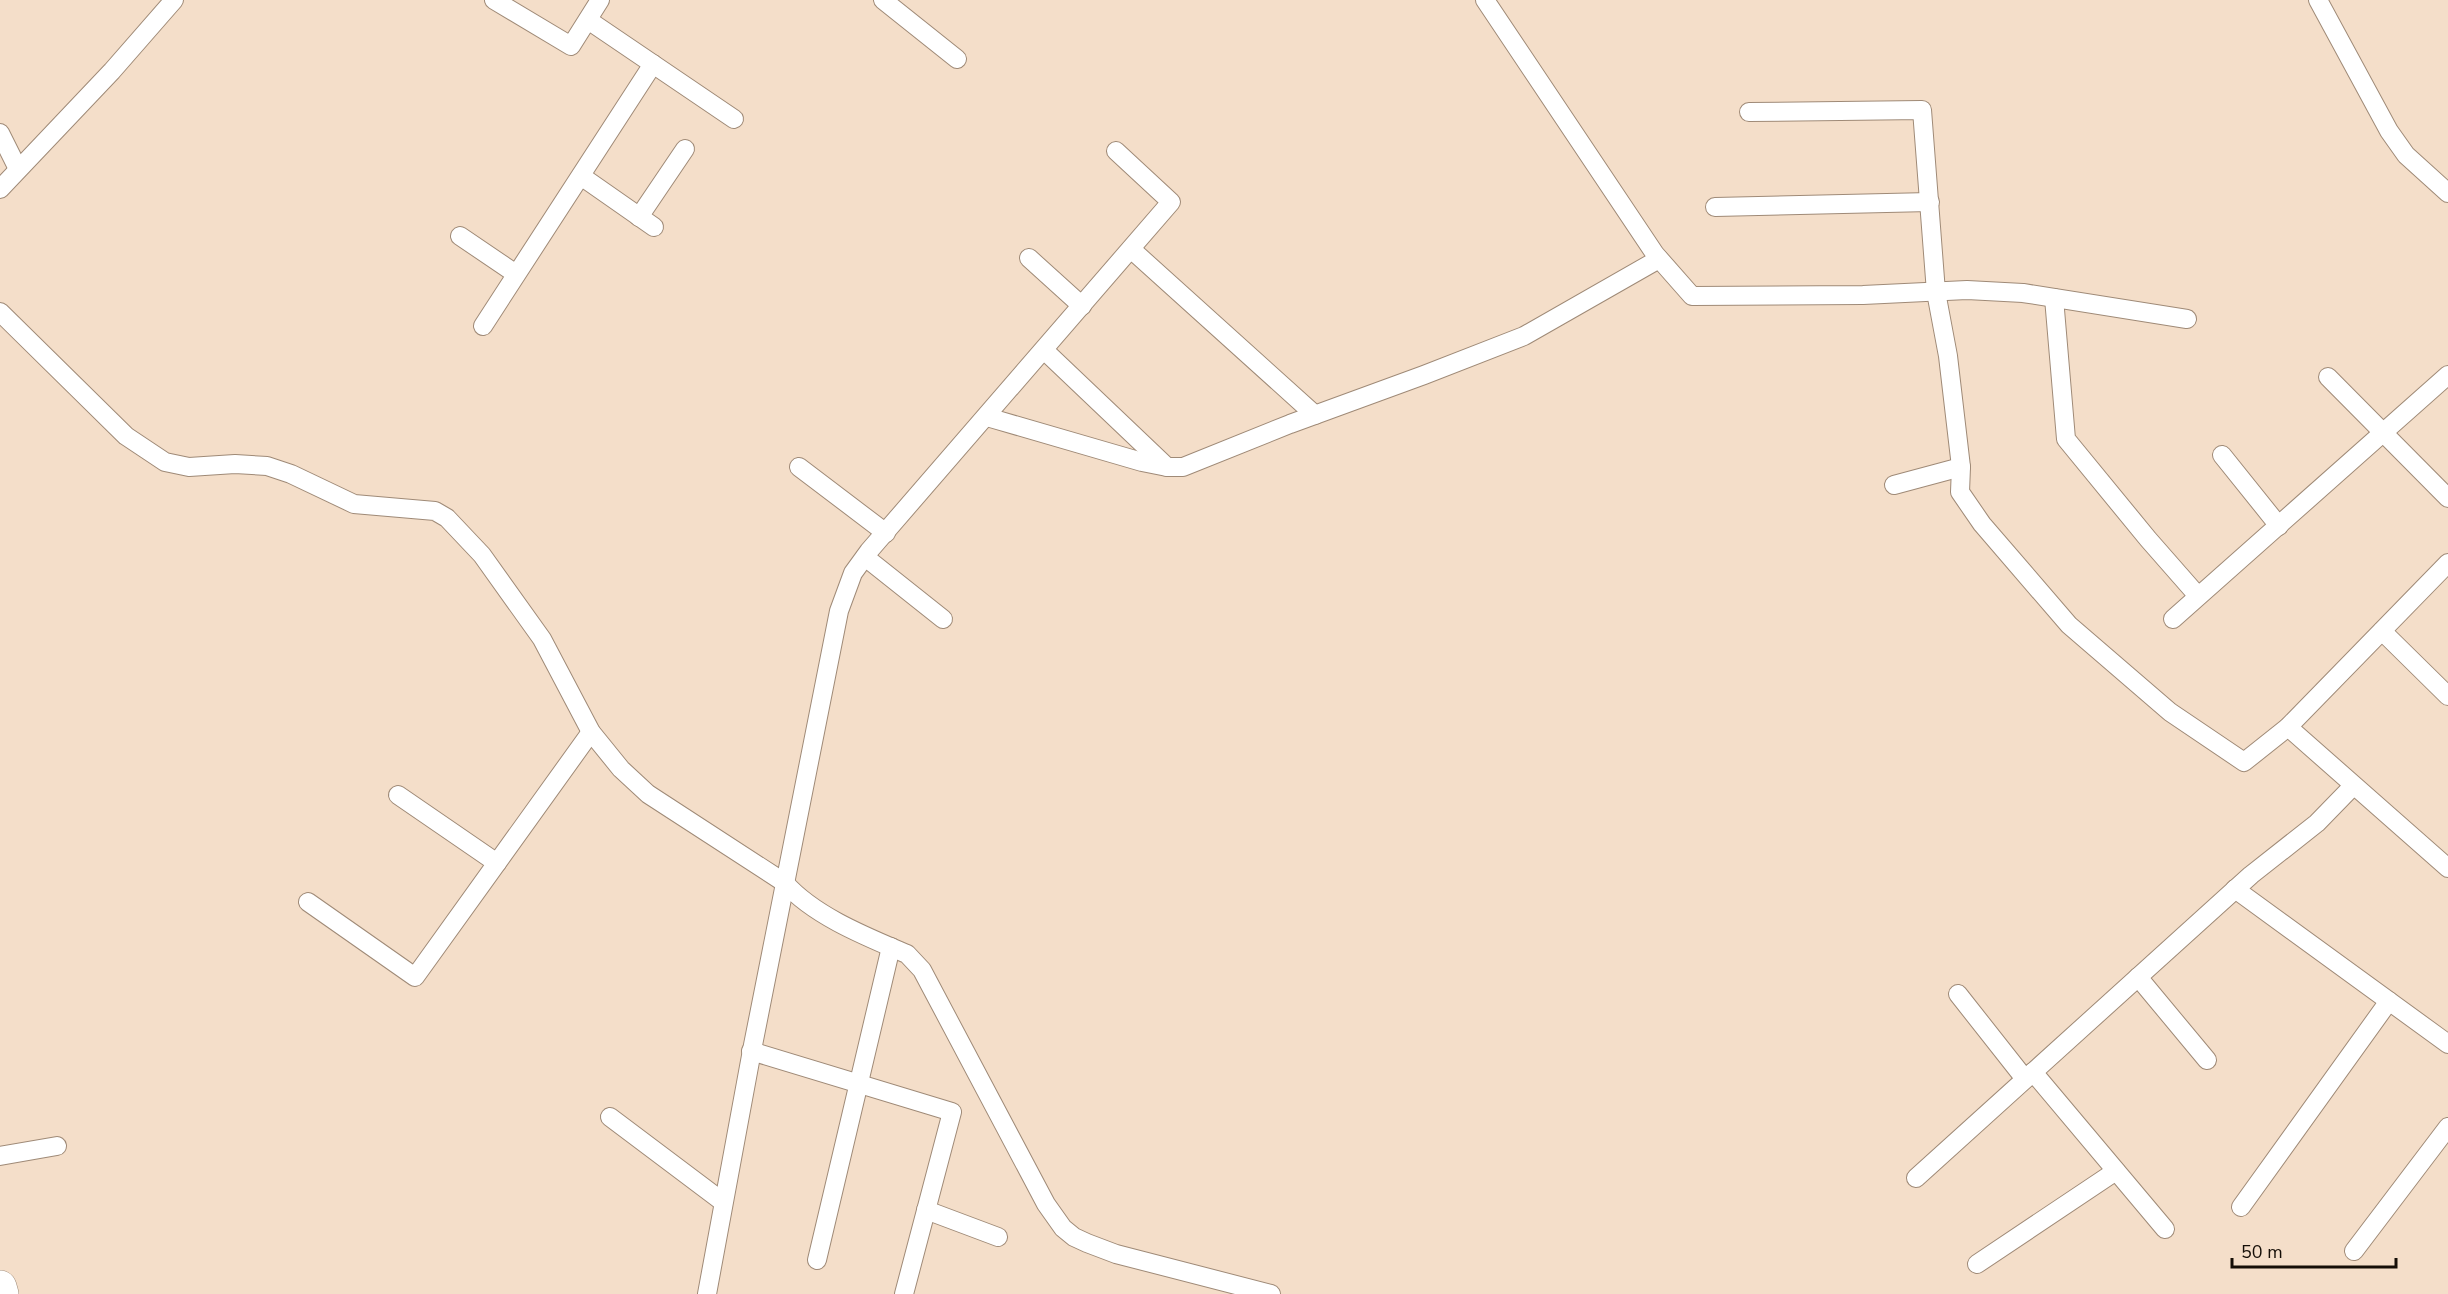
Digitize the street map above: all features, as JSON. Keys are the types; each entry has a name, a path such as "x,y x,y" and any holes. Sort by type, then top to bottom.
{"highway":[{"path":"0,1287 2,1294"}],"street":[{"path":"0,189 112,71 174,0"},
{"path":"494,0 571,46 600,0"},
{"path":"883,0 957,59"},
{"path":"1485,0 1659,260 1692,296 1863,295 1967,290 2054,298 2187,320"},
{"path":"2318,0 2389,131 2406,156 2448,193"},
{"path":"588,20 734,119"},
{"path":"483,327 653,64"},
{"path":"1749,112 1922,110 1936,292 1948,356 1961,467 1960,492 1982,524 2069,625 2170,712 2244,762 2288,727 2448,563"},
{"path":"0,133 18,169"},
{"path":"581,176 647,222 686,149"},
{"path":"706,1294 839,611 853,573 865,557 1171,202 1116,151"},
{"path":"1716,207 1930,202"},
{"path":"459,236 516,274"},
{"path":"1131,249 1315,415"},
{"path":"1029,258 1082,306"},
{"path":"987,417 1142,462 1167,467 1183,467 1524,336 1659,260"},
{"path":"2054,298 2067,439 2148,539 2198,596"},
{"path":"0,312 126,436 165,462 189,467 236,464 267,466 291,474 354,504 435,511 447,518 482,555 542,639 591,732 621,769 648,794 785,883 797,897 824,914 907,954 922,970 1046,1204 1063,1228 1074,1236 1116,1254 1270,1294"},
{"path":"1044,350 1167,467"},
{"path":"2173,619 2448,375"},
{"path":"2328,378 2448,498"},
{"path":"2222,454 2279,525"},
{"path":"798,467 886,533"},
{"path":"1894,485 1961,467"},
{"path":"865,557 943,619"},
{"path":"2382,631 2448,696"},
{"path":"2288,727 2448,868"},
{"path":"308,902 415,977 591,732"},
{"path":"1916,1178 2235,889 2317,823 2353,786"},
{"path":"398,795 497,863"},
{"path":"2235,889 2448,1044"},
{"path":"817,1260 891,947"},
{"path":"2138,977 2207,1060"},
{"path":"1958,994 2116,1171 2164,1229"},
{"path":"2241,1207 2389,1001"},
{"path":"752,1051 952,1112 904,1294"},
{"path":"610,1117 723,1202"},
{"path":"2354,1251 2448,1127"},
{"path":"0,1156 57,1146"},
{"path":"1977,1264 2116,1171"},
{"path":"926,1210 998,1237"}]}
